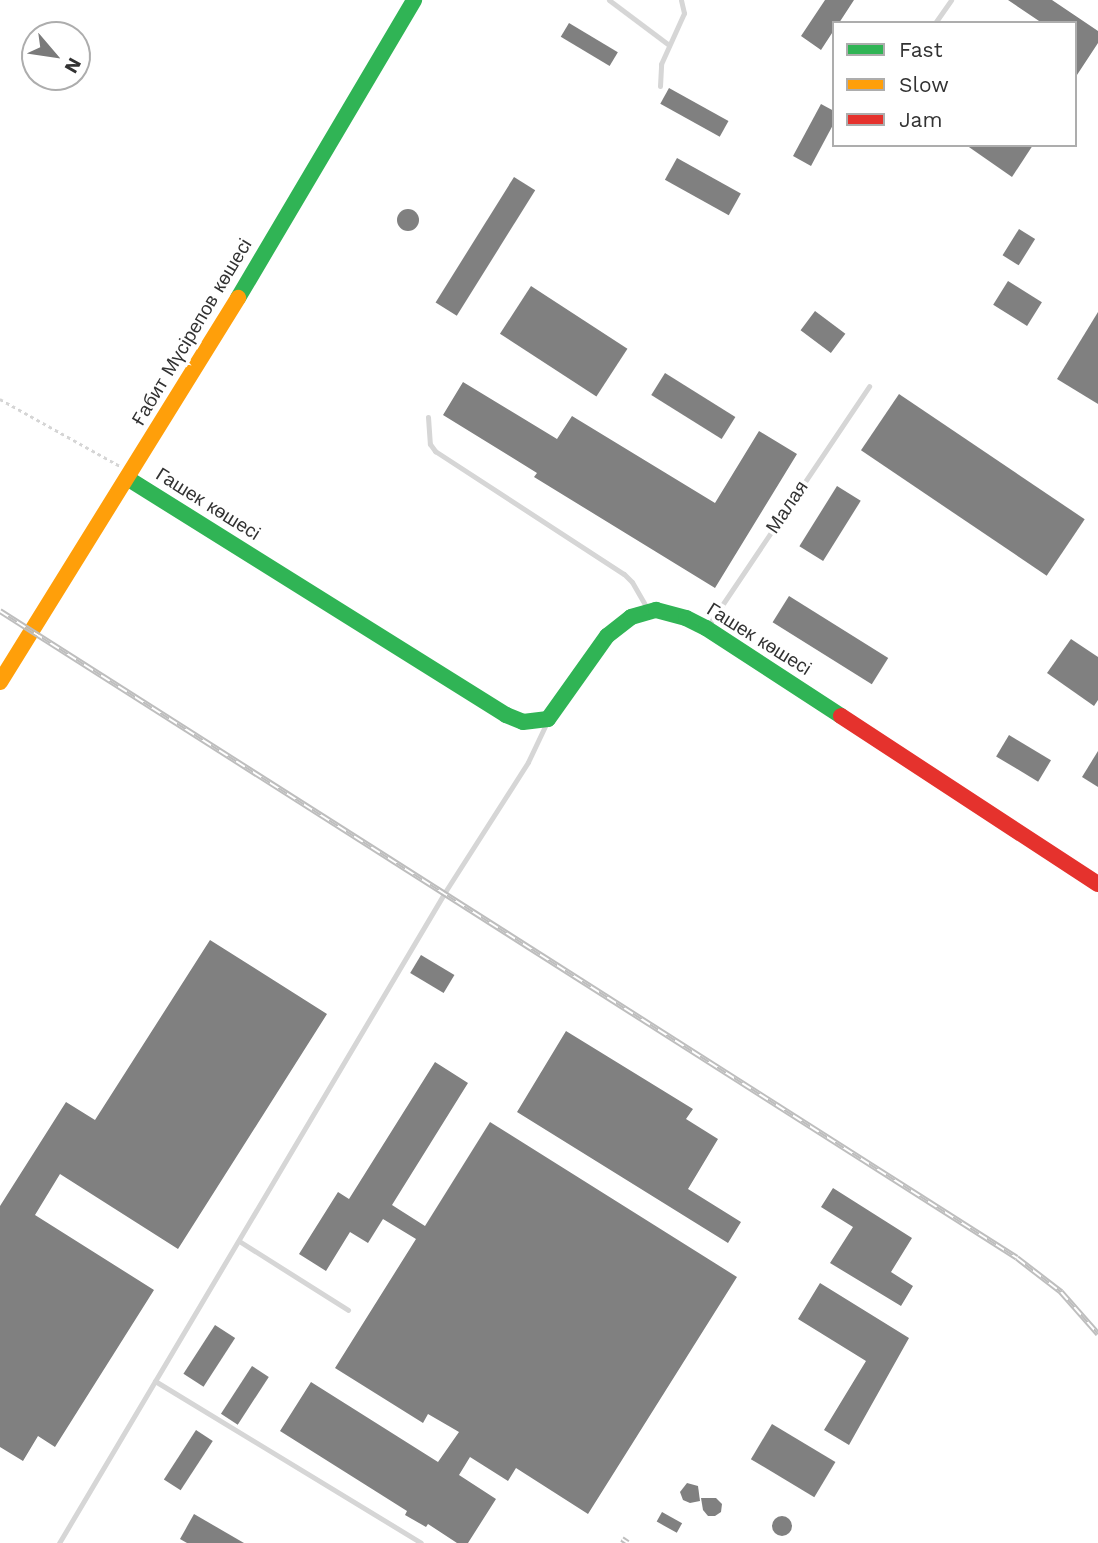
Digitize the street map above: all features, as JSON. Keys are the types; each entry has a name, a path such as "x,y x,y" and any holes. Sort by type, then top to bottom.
{"street":[{"name":"Ғабит Мүсірепов көшесі","path":"0,682 129,475 415,0"},
{"name":"Гашек көшесі","path":"129,475 506,715 523,722 548,719"},
{"name":"Гашек көшесі","path":"649,611 670,613 706,628 1098,884"},
{"path":"548,719 607,636 631,617 649,611"}],"lane":[{"path":"609,0 669,45"},
{"path":"660,86 661,64 684,13 681,0"},
{"path":"936,21 951,0"},
{"name":"Малая","path":"706,628 869,386"},
{"path":"428,417 430,444 435,451 624,574 632,582 649,611"},
{"path":"59,1543 445,892 528,762 548,719"},
{"path":"239,1241 348,1310"},
{"path":"155,1381 421,1543"}],"path":[{"path":"0,399 129,475"}],"building":[{"path":"825,0 854,0 840,21 832,21 832,33 821,50 801,36"},
{"path":"1008,0 1052,0 1098,31 1098,43 1077,75 1077,21 1039,21"},
{"path":"569,23 618,52 610,66 561,37"},
{"path":"669,88 728,121 720,137 660,104"},
{"path":"821,104 832,110 832,127 811,166 793,156"},
{"path":"969,147 1032,147 1012,177"},
{"path":"677,158 741,193 729,215 665,180"},
{"path":"514,177 535,190 457,316 436,303"},
{"path":"408,209 418,216 419,220 412,230 408,231 398,224 397,220 404,210"},
{"path":"1019,229 1035,239 1019,265 1003,255"},
{"path":"1008,281 1042,302 1027,326 993,305"},
{"path":"531,286 627,349 596,396 500,334"},
{"path":"815,311 845,334 831,353 801,330"},
{"path":"1098,312 1098,404 1057,379"},
{"path":"665,373 735,417 722,439 651,395"},
{"path":"463,382 557,439 572,416 715,503 759,431 797,454 715,588 534,477 537,473 443,415"},
{"path":"899,394 1085,519 1047,576 861,450"},
{"path":"837,486 861,501 823,561 799,546"},
{"path":"789,596 888,658 872,684 773,622"},
{"path":"1071,639 1098,657 1098,700 1094,706 1047,673"},
{"path":"1009,735 1051,760 1038,782 996,756"},
{"path":"1098,751 1098,787 1082,777"},
{"path":"210,940 327,1014 178,1249 60,1174 35,1215 154,1290 55,1447 38,1436 23,1461 0,1447 0,1206 66,1102 95,1120"},
{"path":"421,955 454,975 444,993 410,973"},
{"path":"566,1031 693,1109 686,1119 718,1139 688,1189 741,1222 728,1243 517,1112"},
{"path":"435,1062 468,1083 392,1205 425,1226 490,1122 737,1277 588,1514 516,1468 508,1481 470,1457 459,1475 496,1499 468,1543 457,1543 428,1524 426,1527 405,1515 407,1511 280,1431 311,1382 438,1462 459,1432 428,1414 423,1423 335,1368 416,1239 383,1219 368,1243 350,1232 326,1271 299,1254 338,1192 349,1199"},
{"path":"833,1188 912,1238 891,1272 913,1286 901,1306 830,1263 853,1227 821,1207"},
{"path":"820,1283 909,1338 849,1445 824,1430 866,1361 798,1319"},
{"path":"215,1325 235,1338 204,1387 183,1374"},
{"path":"252,1366 269,1377 238,1425 221,1414"},
{"path":"772,1424 835,1462 814,1497 751,1459"},
{"path":"196,1430 213,1441 181,1490 164,1479"},
{"path":"687,1483 698,1486 700,1501 690,1503 683,1500 680,1492"},
{"path":"701,1498 716,1498 722,1504 721,1512 708,1516 703,1510"},
{"path":"662,1512 682,1523 677,1533 657,1522"},
{"path":"194,1514 244,1543 187,1543 180,1539"},
{"path":"782,1516 789,1519 792,1526 789,1533 782,1536 775,1533 772,1526 775,1519"}],"railway":[{"path":"0,611 1017,1258 1061,1292 1098,1334"},
{"path":"622,1539 628,1543"}],"traffic: fast":[{"path":"238,298 414,0"},
{"path":"127,478 506,715 523,722 548,719 607,636 631,617 656,610 686,618 706,628 841,716"}],"traffic: slow":[{"path":"0,682 238,298"}],"traffic: jam":[{"path":"841,716 1098,884"}]}
